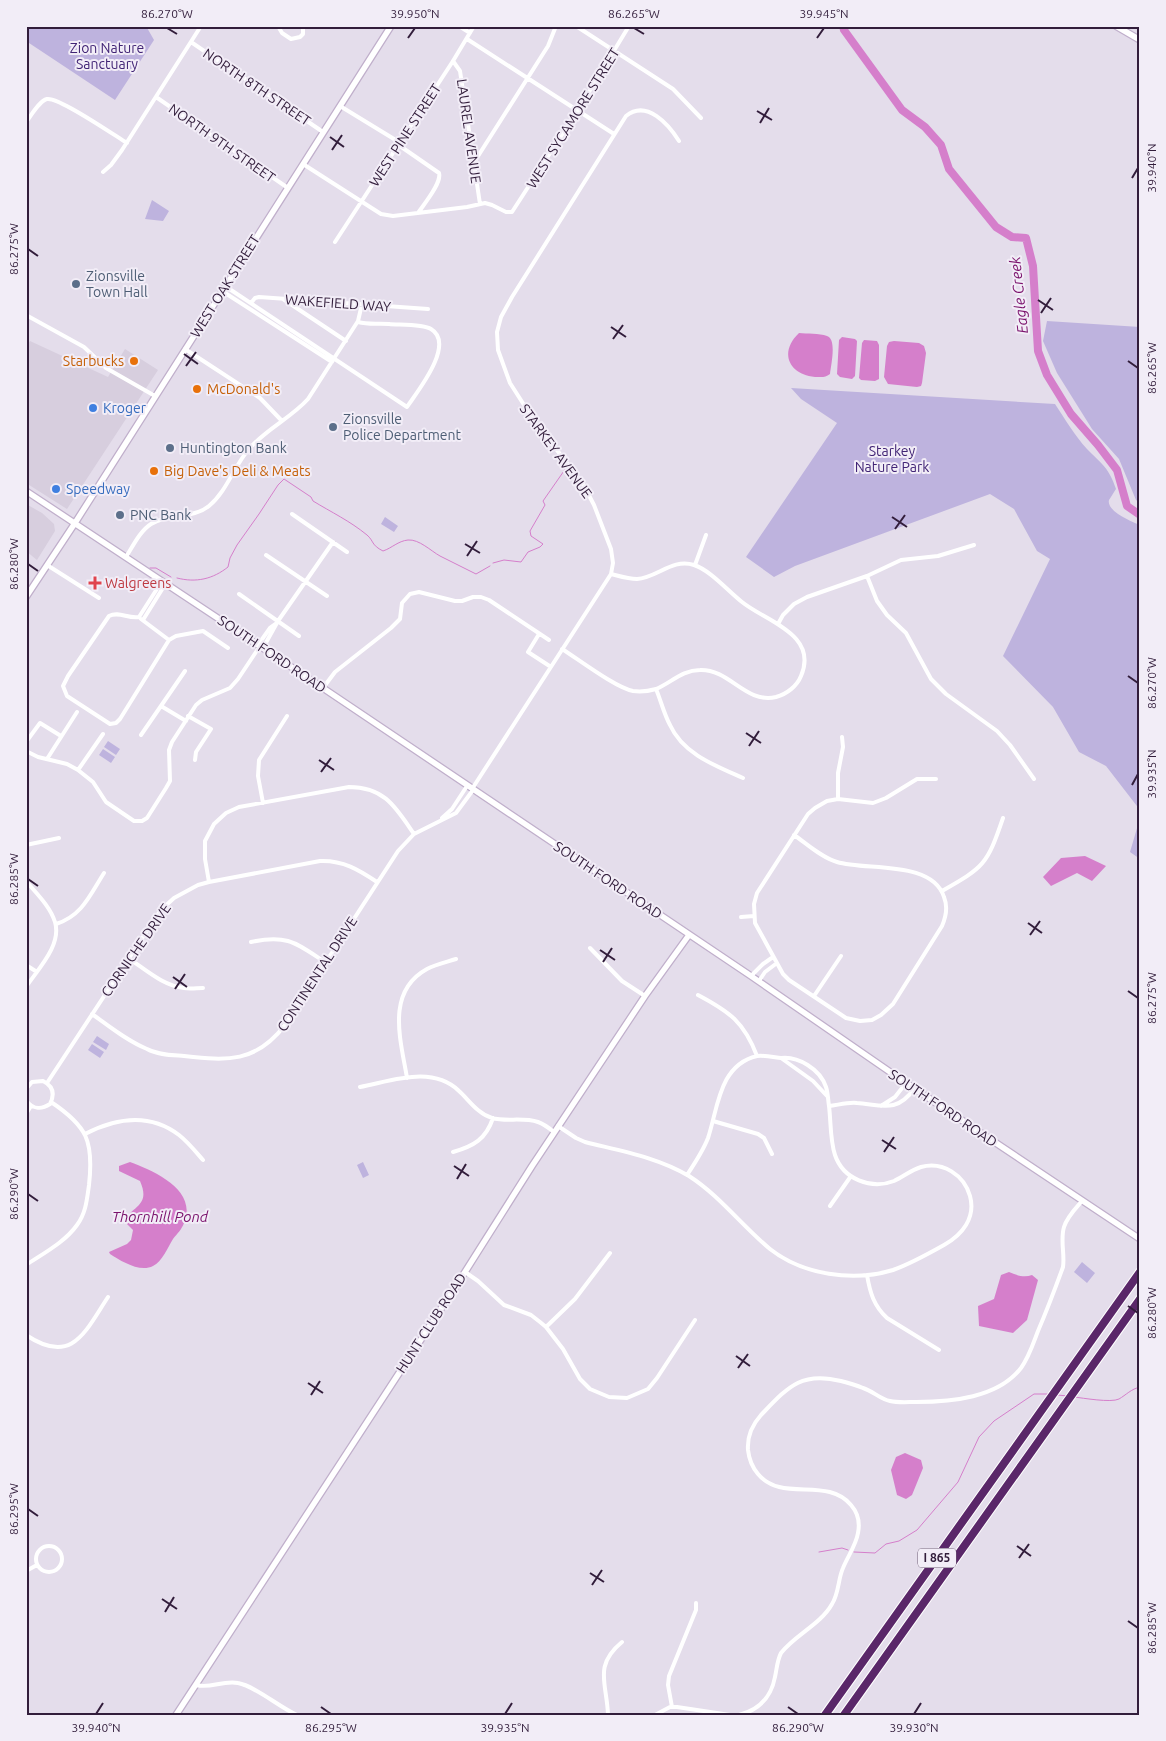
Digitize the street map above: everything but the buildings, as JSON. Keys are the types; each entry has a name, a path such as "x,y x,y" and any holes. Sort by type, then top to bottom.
{"highway":[{"name":"I 865","path":"825,1715 1140,1272"},
{"name":"I 865","path":"844,1715 1140,1299"}],"main road":[{"name":"WEST OAK STREET","path":"26,597 391,26"},
{"path":"1116,26 1140,40"},
{"name":"SOUTH FORD ROAD","path":"26,491 752,976 914,1089 1140,1239"},
{"name":"HUNT CLUB ROAD","path":"176,1715 554,1132 645,996 689,935"}],"street":[{"path":"103,172 111,165 127,143 201,26"},
{"path":"278,26 282,33 291,39 300,37 303,34 303,26"},
{"path":"459,26 470,33"},
{"name":"WEST PINE STREET","path":"335,242 454,61 474,26"},
{"path":"473,164 529,78 548,46 556,26"},
{"path":"576,26 673,89 701,118"},
{"name":"WEST SYCAMORE STREET","path":"480,204 489,203 508,212 515,210 629,26"},
{"path":"467,39 614,134"},
{"name":"NORTH 8TH STREET","path":"191,42 323,132"},
{"name":"LAUREL AVENUE","path":"454,61 460,71 480,204"},
{"name":"NORTH 9TH STREET","path":"156,97 288,188"},
{"path":"26,122 41,103 45,100 51,100 84,116 127,143"},
{"path":"340,106 394,139 398,144 436,170 441,176 418,213"},
{"name":"STARKEY AVENUE","path":"611,574 614,563 611,549 594,505 583,484 530,414 510,383 498,350 497,332 499,322 510,299 614,134 629,114 641,110 656,116 673,131 679,141"},
{"path":"303,164 381,214 393,216 480,204"},
{"path":"224,289 251,304 333,361"},
{"path":"224,289 407,407 439,354 440,341 436,333 430,328 384,324 368,325 358,322"},
{"name":"WAKEFIELD WAY","path":"251,304 255,298 259,297 428,309"},
{"path":"283,299 346,341"},
{"path":"126,558 143,531 151,524 160,520 198,512 208,507 219,495 250,448 298,409 308,398 358,322 362,304"},
{"path":"26,315 84,347 112,372 155,396"},
{"path":"185,349 260,398 282,421"},
{"path":"292,514 347,552"},
{"path":"695,565 706,535"},
{"path":"26,751 66,764 78,770 93,782 106,802 134,821 142,821 147,818 166,788 170,774 169,750 188,716 202,700 230,688 238,679 270,628 278,621 333,542"},
{"path":"778,624 788,609 800,600 867,576 900,560 938,556 974,545"},
{"path":"266,555 326,596"},
{"path":"48,565 99,598"},
{"path":"441,819 471,788 611,574 636,579 674,565 695,565 710,575 749,608 792,633 801,645 804,660 802,675 798,682 791,690 775,697 755,696 720,674 706,670 686,672 656,689 639,691 627,689 562,649"},
{"path":"867,576 882,609 906,633 931,679 946,694 985,720 997,731 1010,745 1034,778"},
{"path":"141,619 164,582"},
{"path":"323,688 335,672 392,628 400,619 402,603 410,594 419,592 454,601 481,597 549,640"},
{"path":"239,594 299,636"},
{"path":"169,640 141,619 119,613 108,616 68,676 63,686 67,696 110,724 114,724 120,719 169,640 176,636 203,631 228,648"},
{"path":"539,634 528,652 551,667"},
{"path":"142,735 185,671"},
{"path":"656,689 670,726 686,747 707,761 743,778"},
{"path":"161,706 186,722"},
{"path":"47,759 77,712"},
{"path":"188,716 211,729 196,752 195,760"},
{"path":"263,803 258,765 264,751 287,716"},
{"path":"26,742 40,723 43,723 61,736"},
{"path":"78,770 103,734"},
{"path":"838,799 838,773 843,747 842,736"},
{"path":"794,836 833,861 916,872 930,878 942,891 946,907 942,926 892,1004 881,1015 872,1020 853,1020 840,1015 788,980 758,930 754,916 754,904 757,893 808,814 815,808 827,801 838,799 873,803 886,798 917,779 936,779"},
{"path":"209,882 204,850 207,835 221,816 232,810 349,787 360,787 378,792 391,802 414,834"},
{"name":"CONTINENTAL DRIVE","path":"92,1014 140,1046 156,1053 216,1059 236,1058 254,1051 272,1040 284,1026 398,851 414,834 456,813 471,788"},
{"path":"942,891 976,871 985,861 991,851 1002,818"},
{"path":"26,845 59,838"},
{"name":"CORNICHE DRIVE","path":"47,1083 160,911 174,898 198,885 209,882 305,863 326,861 350,866 377,882"},
{"path":"56,924 70,918 79,911 104,873"},
{"path":"26,880 45,904 56,924 53,945 26,987"},
{"path":"741,917 754,916"},
{"path":"251,942 265,939 284,939 294,942 325,962"},
{"path":"590,948 622,981 645,996"},
{"path":"814,996 842,956"},
{"path":"752,976 759,967 774,957"},
{"path":"128,958 174,986 203,988"},
{"path":"407,1078 398,1025 398,1011 402,998 410,984 422,972 456,959"},
{"path":"759,981 765,972 777,963"},
{"path":"26,965 36,972"},
{"path":"698,995 724,1010 740,1023 751,1040 758,1056"},
{"path":"558,1126 585,1142 653,1159 687,1175 714,1195 771,1250 787,1260 825,1273 851,1276 867,1275 903,1266 952,1241 966,1226 970,1216 971,1201 965,1183 954,1173 942,1167 919,1167 895,1180 878,1184 865,1183 844,1171 835,1155 824,1082 815,1070 794,1058 758,1056 738,1066 728,1077 720,1091 713,1121 704,1147 687,1175"},
{"path":"780,1058 812,1081 827,1096"},
{"path":"360,1087 425,1076 446,1081 454,1086 475,1107 493,1118 538,1122 554,1132"},
{"path":"26,1100 31,1106 40,1108 47,1106 51,1102 53,1091 43,1081 35,1081 27,1087"},
{"path":"881,1106 895,1097 906,1083"},
{"path":"829,1106 852,1103 887,1106 909,1097 914,1089"},
{"path":"26,1265 67,1237 78,1224 87,1199 91,1152 85,1134 72,1117 51,1102"},
{"path":"26,1114 31,1106"},
{"path":"453,1152 465,1149 480,1141 488,1131 493,1118"},
{"path":"85,1134 116,1122 131,1120 148,1121 168,1128 180,1136 203,1160"},
{"path":"713,1121 758,1134 764,1138 772,1154"},
{"path":"830,1206 850,1176"},
{"path":"739,1715 750,1712 762,1704 770,1695 781,1653 831,1606 836,1595 840,1575 857,1539 859,1526 854,1508 846,1499 836,1493 827,1490 778,1487 760,1476 752,1465 748,1448 750,1433 757,1421 790,1387 797,1382 811,1378 824,1377 860,1386 882,1399 893,1402 948,1401 987,1392 1005,1384 1020,1369 1031,1350 1063,1267 1064,1225 1082,1201"},
{"path":"546,1327 575,1299 610,1253"},
{"path":"465,1272 478,1281 504,1305 530,1315 546,1327 576,1373 590,1389 610,1397 627,1398 648,1389 695,1320"},
{"path":"867,1275 873,1301 882,1314 939,1350"},
{"path":"26,1335 41,1344 53,1348 72,1344 84,1334 108,1298"},
{"path":"44,1546 54,1547 60,1552 61,1564 55,1570 43,1571 37,1565 37,1553 44,1546"},
{"path":"26,1571 37,1565"},
{"path":"672,1707 668,1685 669,1676 696,1610 696,1603"},
{"path":"608,1715 602,1674 612,1654 622,1642"},
{"path":"196,1685 204,1687 228,1682 239,1683 252,1688 282,1708 297,1715"},
{"path":"655,1715 672,1707 694,1708 730,1715"}],"shaded area":[{"path":"30,341 108,377 125,349 158,370 67,509 26,483 26,347"},
{"path":"26,504 42,513 54,524 55,531 37,560 26,551"}],"green space":[{"name":"Zion Nature Sanctuary","path":"26,26 146,26 154,40 115,100 26,41"},
{"path":"152,200 169,211 163,221 145,219"},
{"path":"1047,321 1140,327 1140,503 1136,500 1119,459 1092,429 1057,373 1043,341"},
{"name":"Starkey Nature Park","path":"791,388 1055,404 1078,439 1111,476 1116,489 1109,500 1111,508 1120,516 1140,525 1140,810 1106,766 1079,752 1053,707 1003,656 1050,559 1037,551 1014,509 990,494 795,566 774,577 746,557 837,423 801,399"},
{"path":"385,517 398,526 394,532 381,524"},
{"path":"108,741 120,749 116,755 104,747"},
{"path":"103,749 115,757 111,763 99,755"},
{"path":"1140,818 1140,859 1130,852"},
{"path":"97,1036 109,1044 106,1050 93,1042"},
{"path":"92,1044 104,1052 100,1058 88,1050"},
{"path":"363,1162 369,1175 363,1178 357,1165"},
{"path":"1082,1262 1095,1273 1087,1283 1074,1272"}],"water":[{"path":"799,333 820,334 830,338 833,353 830,374 825,377 815,377 798,372 793,367 789,361 789,347"},
{"path":"842,337 857,341 855,376 852,379 840,377 837,374 839,340"},
{"path":"864,340 877,341 879,345 879,379 875,381 861,380 859,378 862,343"},
{"path":"889,342 919,343 924,346 926,353 921,386 888,384 884,377 887,346"},
{"path":"1085,856 1106,866 1092,881 1077,873 1051,886 1043,877 1061,858"},
{"name":"Thornhill Pond","path":"130,1162 151,1171 171,1184 185,1201 187,1211 182,1227 162,1258 148,1268 125,1263 109,1252 127,1244 131,1240 133,1230 123,1220 140,1204 143,1195 140,1181 119,1171 119,1166"},
{"path":"1009,1272 1023,1276 1032,1275 1038,1280 1027,1320 1013,1333 979,1326 978,1306 994,1299 1001,1275"},
{"path":"905,1453 921,1460 923,1468 912,1495 906,1499 897,1495 891,1470 896,1457"}],"waterway":[{"name":"Eagle Creek","path":"843,26 902,110 925,127 941,145 949,169 996,227 1012,237 1026,238 1033,266 1038,351 1047,375 1071,414 1117,470 1127,506 1140,515"},
{"path":"493,563 504,560 521,562 528,552 543,544 531,536 530,531 545,505 543,501 566,468"},
{"path":"177,578 204,579 228,567 230,558 237,545 284,479 311,497 313,501 361,530 376,547 383,551 401,542 412,540 421,543 440,556 476,574 490,566"},
{"path":"150,568 156,568 171,577"},
{"path":"1074,1397 1115,1400 1140,1387"},
{"path":"854,1552 875,1553 886,1544 899,1541 917,1530 958,1482 979,1437 994,1421 1034,1394 1050,1394"},
{"path":"1057,1395 1068,1396"},
{"path":"819,1552 842,1548 848,1550"}],"place":[{"name":"Zionsville Town Hall","path":"76,284"},
{"name":"Starbucks","path":"134,361"},
{"name":"McDonald's","path":"197,389"},
{"name":"Kroger","path":"93,408"},
{"name":"Zionsville Police Department","path":"333,427"},
{"name":"Huntington Bank","path":"170,448"},
{"name":"Big Dave's Deli & Meats","path":"154,471"},
{"name":"Speedway","path":"56,489"},
{"name":"PNC Bank","path":"120,515"},
{"name":"Walgreens","path":"95,583"}]}
